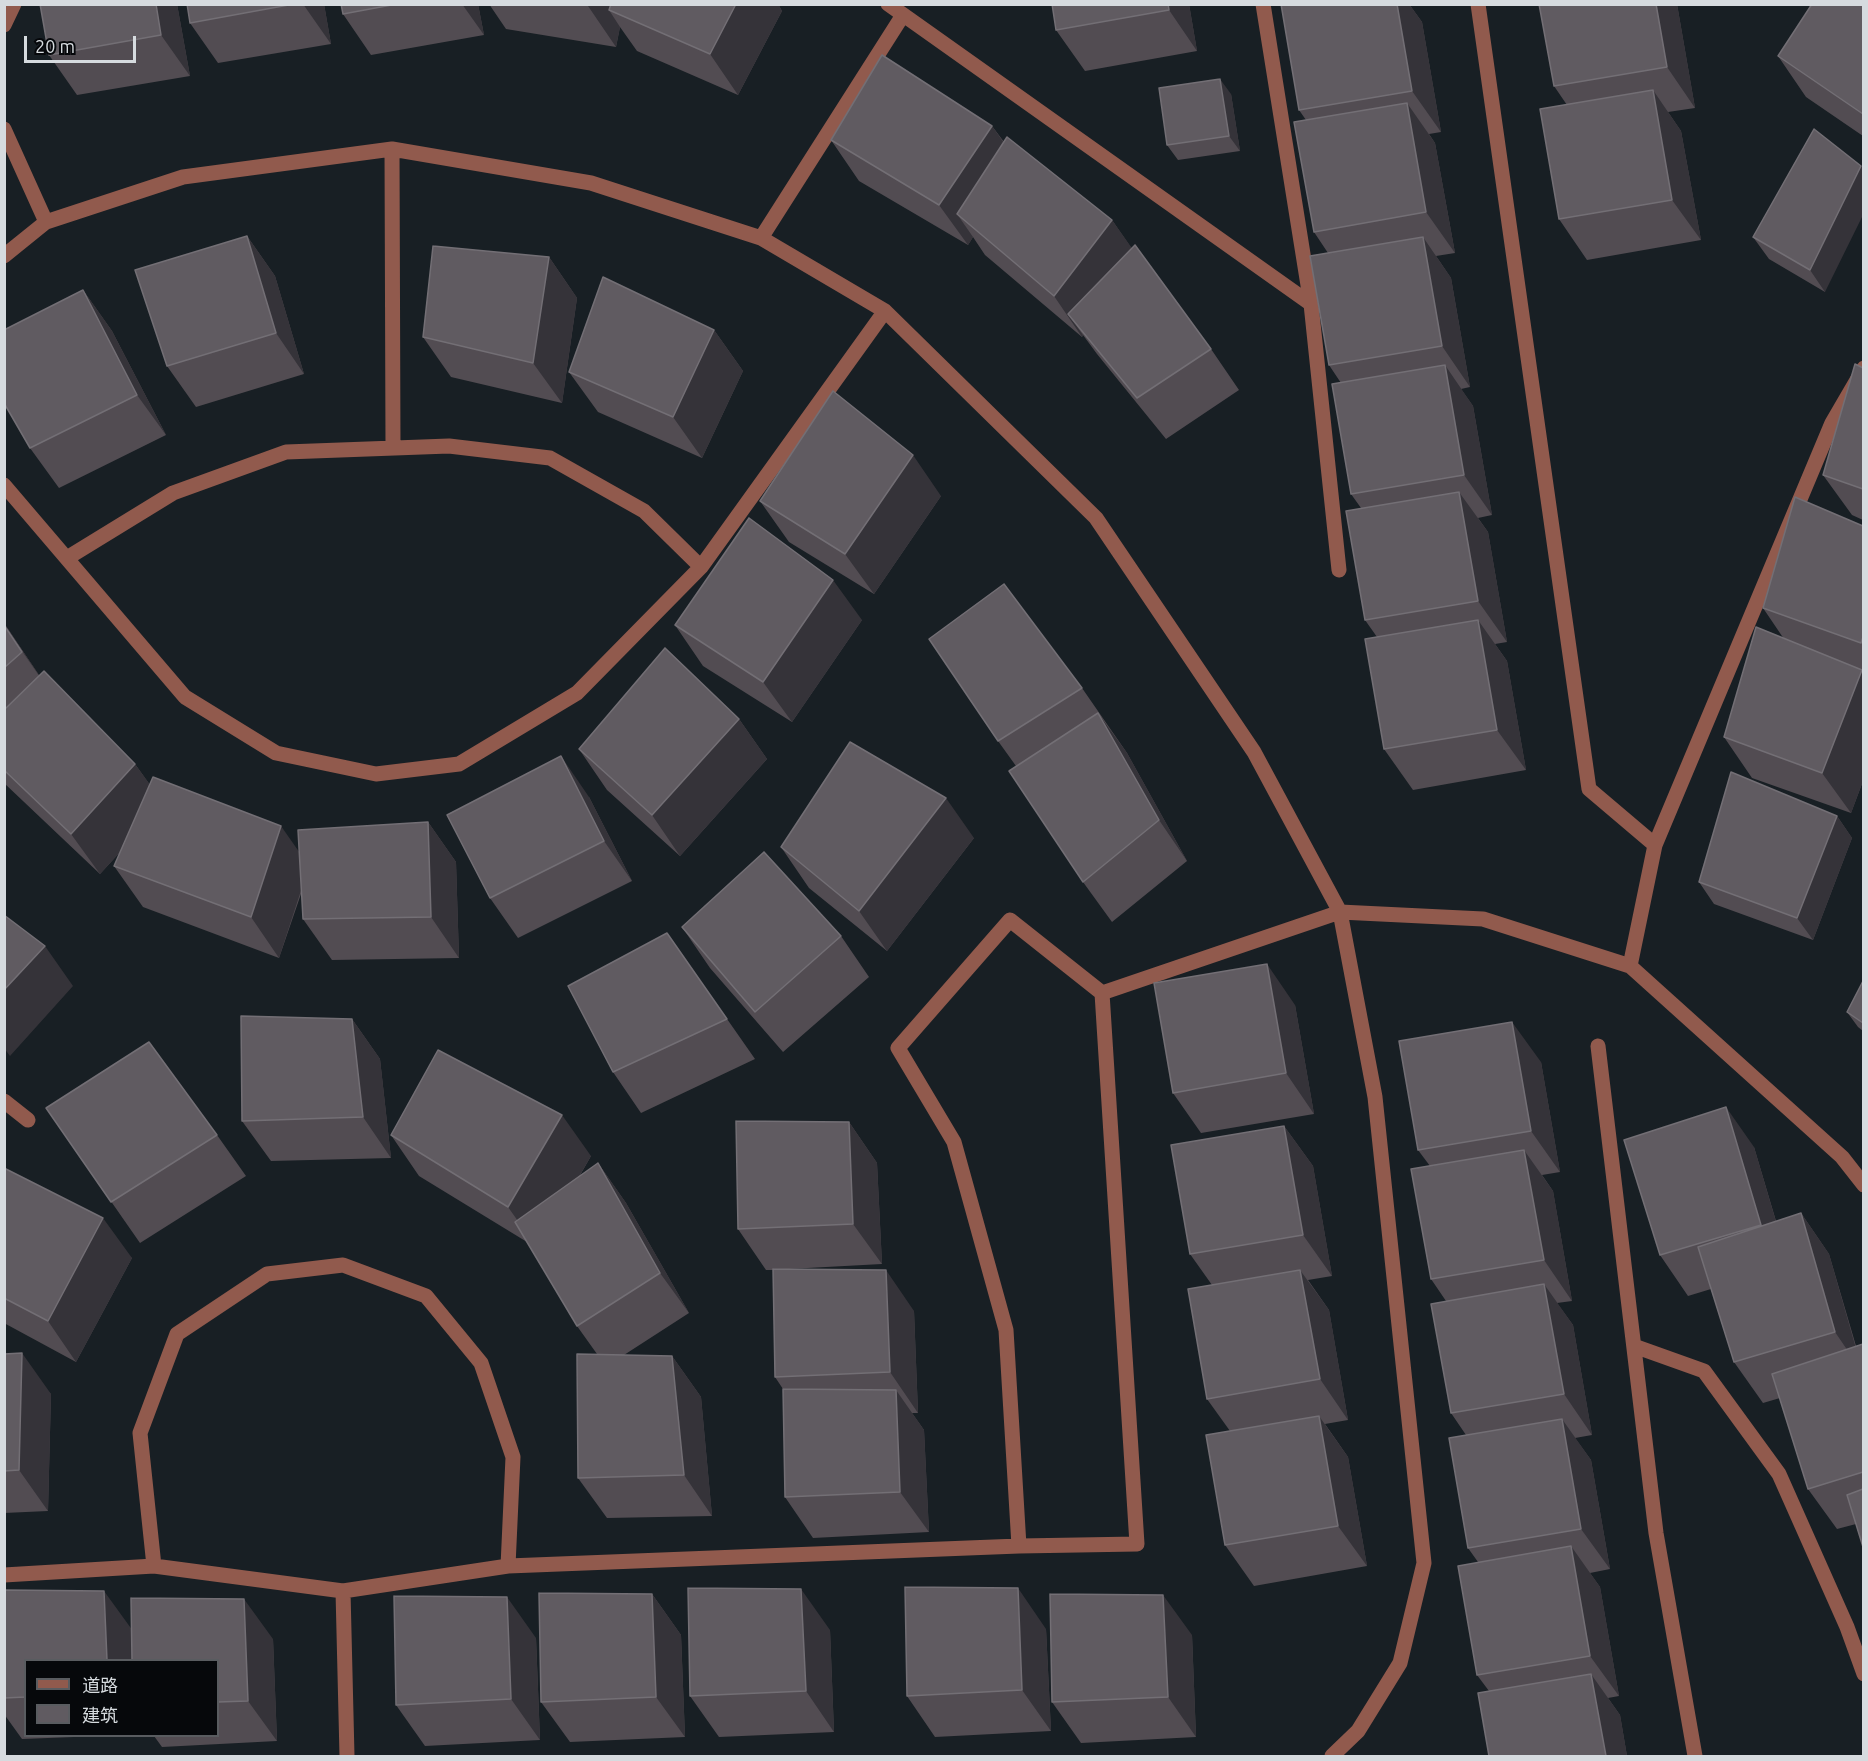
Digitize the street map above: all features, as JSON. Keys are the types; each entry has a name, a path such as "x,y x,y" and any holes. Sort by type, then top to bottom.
{"street":[{"path":"4,25 14,4"},
{"path":"888,4 1311,304"},
{"path":"1263,4 1311,304 1339,570"},
{"path":"1478,4 1589,789 1655,845"},
{"path":"761,238 903,15"},
{"path":"4,129 46,222"},
{"path":"392,149 393,448"},
{"path":"4,256 46,222 183,177 392,149 591,183 761,238 885,311 1096,518 1254,752 1340,912 1375,1097 1424,1563 1400,1663 1358,1731 1332,1756"},
{"path":"4,485 185,697 276,753 376,774 459,764 577,693 701,567 885,311"},
{"path":"1630,966 1655,845 1832,423 1863,368"},
{"path":"67,558 173,493 286,452 449,446 550,458 644,511 701,567"},
{"path":"1102,993 1340,912 1483,918 1630,966 1842,1157 1863,1185"},
{"path":"4,1575 154,1566 343,1591 508,1566 1018,1546 1137,1544 1102,993 1010,920 898,1048 954,1142 1006,1330 1018,1546"},
{"path":"1598,1046 1656,1533 1695,1756"},
{"path":"4,1101 28,1120"},
{"path":"154,1566 140,1433 177,1334 267,1274 343,1265 426,1296 481,1363 513,1457 508,1566"},
{"path":"1634,1346 1704,1371 1779,1474 1847,1627 1863,1674"},
{"path":"343,1591 347,1756"}],"building":[{"path":"40,4 156,4 161,35 49,55"},
{"path":"187,4 294,4 190,23"},
{"path":"341,4 397,4 343,14"},
{"path":"611,4 736,4 710,54 609,10"},
{"path":"1052,4 1168,4 1169,10 1056,30"},
{"path":"1281,4 1397,4 1412,91 1299,110"},
{"path":"1539,4 1656,4 1667,67 1554,86"},
{"path":"1812,4 1863,4 1863,114 1778,56"},
{"path":"882,55 992,126 939,205 831,140"},
{"path":"1220,79 1229,136 1167,145 1159,88"},
{"path":"1653,90 1672,200 1559,219 1540,109"},
{"path":"1407,103 1426,212 1314,232 1294,122"},
{"path":"1814,129 1861,166 1810,270 1753,237"},
{"path":"1007,137 1112,220 1054,296 957,214"},
{"path":"247,236 276,333 167,366 135,270"},
{"path":"1423,237 1442,346 1329,365 1310,256"},
{"path":"1135,245 1211,349 1137,398 1068,314"},
{"path":"433,246 549,257 533,363 423,337"},
{"path":"603,277 714,330 673,417 569,372"},
{"path":"83,290 137,395 30,448 4,403 4,330"},
{"path":"1855,364 1863,368 1863,489 1823,475"},
{"path":"1445,365 1464,475 1351,494 1332,384"},
{"path":"833,391 913,455 845,554 760,501"},
{"path":"1459,492 1478,601 1365,620 1346,511"},
{"path":"1795,497 1863,526 1863,637 1861,643 1763,608"},
{"path":"749,518 833,580 763,682 675,625"},
{"path":"1004,584 1082,688 998,741 929,639"},
{"path":"1478,620 1497,730 1384,749 1365,639"},
{"path":"4,625 22,652 4,668"},
{"path":"1756,627 1862,670 1822,773 1724,737"},
{"path":"665,648 739,719 652,815 579,749"},
{"path":"44,671 135,764 71,834 4,770 4,710"},
{"path":"1098,713 1159,820 1083,882 1009,771"},
{"path":"850,742 946,798 859,911 781,847"},
{"path":"561,756 604,841 490,898 447,815"},
{"path":"1731,772 1837,816 1797,918 1699,882"},
{"path":"153,777 281,826 251,917 114,866"},
{"path":"428,822 431,917 303,919 298,830"},
{"path":"764,852 841,936 755,1012 682,927"},
{"path":"4,915 45,946 4,990"},
{"path":"667,933 727,1019 613,1072 568,986"},
{"path":"1267,964 1286,1073 1173,1093 1154,983"},
{"path":"1863,981 1863,1023 1847,1012"},
{"path":"241,1016 352,1019 363,1117 242,1121"},
{"path":"1512,1022 1531,1131 1418,1150 1399,1041"},
{"path":"149,1042 217,1135 111,1202 46,1108"},
{"path":"438,1050 562,1115 508,1207 391,1135"},
{"path":"1726,1107 1761,1225 1660,1255 1624,1140"},
{"path":"736,1121 849,1122 853,1224 738,1229"},
{"path":"1284,1126 1303,1235 1190,1254 1171,1145"},
{"path":"1524,1150 1544,1260 1431,1279 1411,1169"},
{"path":"598,1163 660,1273 577,1326 515,1222"},
{"path":"4,1168 103,1218 48,1321 4,1298"},
{"path":"1801,1213 1835,1332 1734,1362 1698,1247"},
{"path":"773,1269 886,1270 890,1372 775,1377"},
{"path":"1300,1270 1320,1379 1207,1399 1188,1289"},
{"path":"1544,1284 1564,1394 1451,1413 1431,1304"},
{"path":"1863,1344 1863,1472 1808,1489 1772,1374"},
{"path":"22,1353 19,1470 4,1471 4,1354"},
{"path":"577,1354 672,1356 684,1475 578,1478"},
{"path":"783,1389 896,1390 900,1492 785,1497"},
{"path":"1319,1416 1338,1526 1225,1545 1206,1435"},
{"path":"1562,1419 1581,1529 1468,1548 1449,1438"},
{"path":"1863,1489 1863,1547 1847,1495"},
{"path":"1571,1546 1590,1656 1477,1675 1458,1566"},
{"path":"905,1587 1018,1588 1022,1690 907,1696"},
{"path":"688,1588 801,1589 806,1691 690,1696"},
{"path":"4,1590 104,1591 107,1659 24,1659 24,1697 4,1698"},
{"path":"539,1593 652,1594 656,1697 541,1702"},
{"path":"1050,1594 1163,1595 1168,1697 1052,1702"},
{"path":"394,1596 507,1597 511,1699 396,1705"},
{"path":"131,1598 244,1599 248,1701 219,1702 219,1659 132,1659"},
{"path":"1591,1674 1606,1756 1489,1756 1478,1693"}]}
